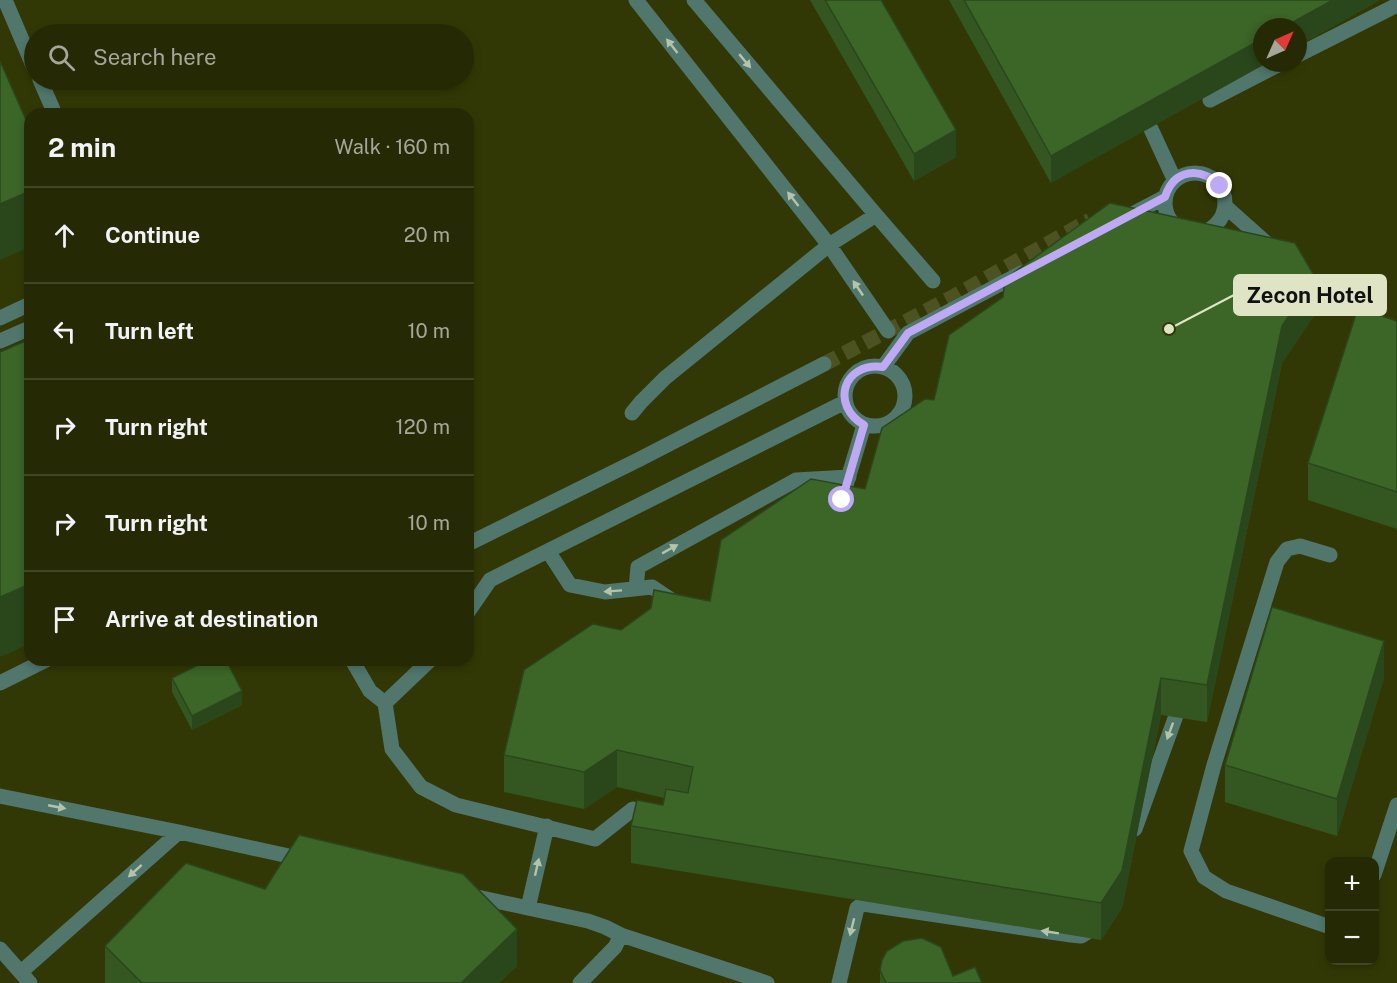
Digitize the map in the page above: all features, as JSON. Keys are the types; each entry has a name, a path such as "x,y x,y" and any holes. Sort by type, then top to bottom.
{"street":[{"path":"5,0 24,45"},
{"path":"636,0 829,245 888,331"},
{"path":"694,0 933,281"},
{"path":"1307,50 1397,5"},
{"path":"1210,100 1264,72"},
{"path":"44,90 52,108"},
{"path":"1151,129 1175,181"},
{"path":"1203,174 1212,178 1220,186 1225,206 1216,225 1200,233 1190,233 1173,224 1165,207 1165,197 1168,188 1183,175 1203,174"},
{"path":"1110,226 1165,197"},
{"path":"1225,206 1272,248 1278,258"},
{"path":"632,413 665,378 829,245 876,215"},
{"path":"1160,238 1181,230"},
{"path":"883,367 908,333 1034,266"},
{"path":"0,318 24,307"},
{"path":"0,341 24,331"},
{"path":"474,541 824,364"},
{"path":"873,366 892,371 903,386 905,395 900,413 885,425 875,427 864,425 856,420 845,402 848,382 854,374 863,368 873,366"},
{"path":"474,603 490,580 845,402"},
{"path":"834,522 864,425"},
{"path":"636,589 638,567 796,480 849,477"},
{"path":"1325,926 1226,891 1204,877 1191,851 1214,765 1277,562 1287,549 1300,546 1330,555"},
{"path":"548,551 570,585 605,592 651,588 687,608"},
{"path":"0,683 34,666"},
{"path":"355,666 370,691 385,703 392,749 421,787 456,805 595,838 633,809"},
{"path":"385,703 424,666"},
{"path":"1131,840 1187,684"},
{"path":"0,796 319,862"},
{"path":"1379,860 1397,805"},
{"path":"528,908 547,826"},
{"path":"0,949 25,977 179,832"},
{"path":"458,893 588,921 621,935 767,983"},
{"path":"839,983 857,908 863,904 1081,936 1096,927 1102,918"},
{"path":"580,983 615,947 621,935"}],"building":[{"path":"825,0 881,0 956,130 914,154"},
{"path":"964,0 1333,0 1300,18 1253,18 1253,44 1051,156"},
{"path":"0,61 24,115 24,194 0,204"},
{"path":"1110,203 1295,243 1315,277 1282,326 1207,685 1161,678 1122,871 1101,903 631,826 637,800 663,805 666,789 688,793 693,767 617,750 584,772 504,755 524,670 593,624 621,630 651,608 654,590 710,601 721,540 811,479 865,489 882,428 925,399 934,400 949,335 1003,297 1005,279"},
{"path":"1358,308 1397,321 1397,492 1308,463"},
{"path":"24,342 24,587 0,597 0,352"},
{"path":"1272,607 1384,641 1337,799 1225,765"},
{"path":"196,666 229,666 242,691 192,716 172,678"},
{"path":"299,835 463,874 517,929 461,983 142,983 105,946 186,863 265,889"},
{"path":"922,938 941,947 953,976 975,967 982,983 886,983 880,970 887,951 903,941"}],"tunnel":[{"path":"824,364 949,299 1090,220"}],"place":[{"name":"Zecon Hotel","path":"1169,329"}],"route":[{"path":"842,500 864,425 856,420 845,402 848,382 854,374 863,368 883,367 908,333 1165,197 1168,188 1183,175 1203,174 1212,178 1220,186"}]}
